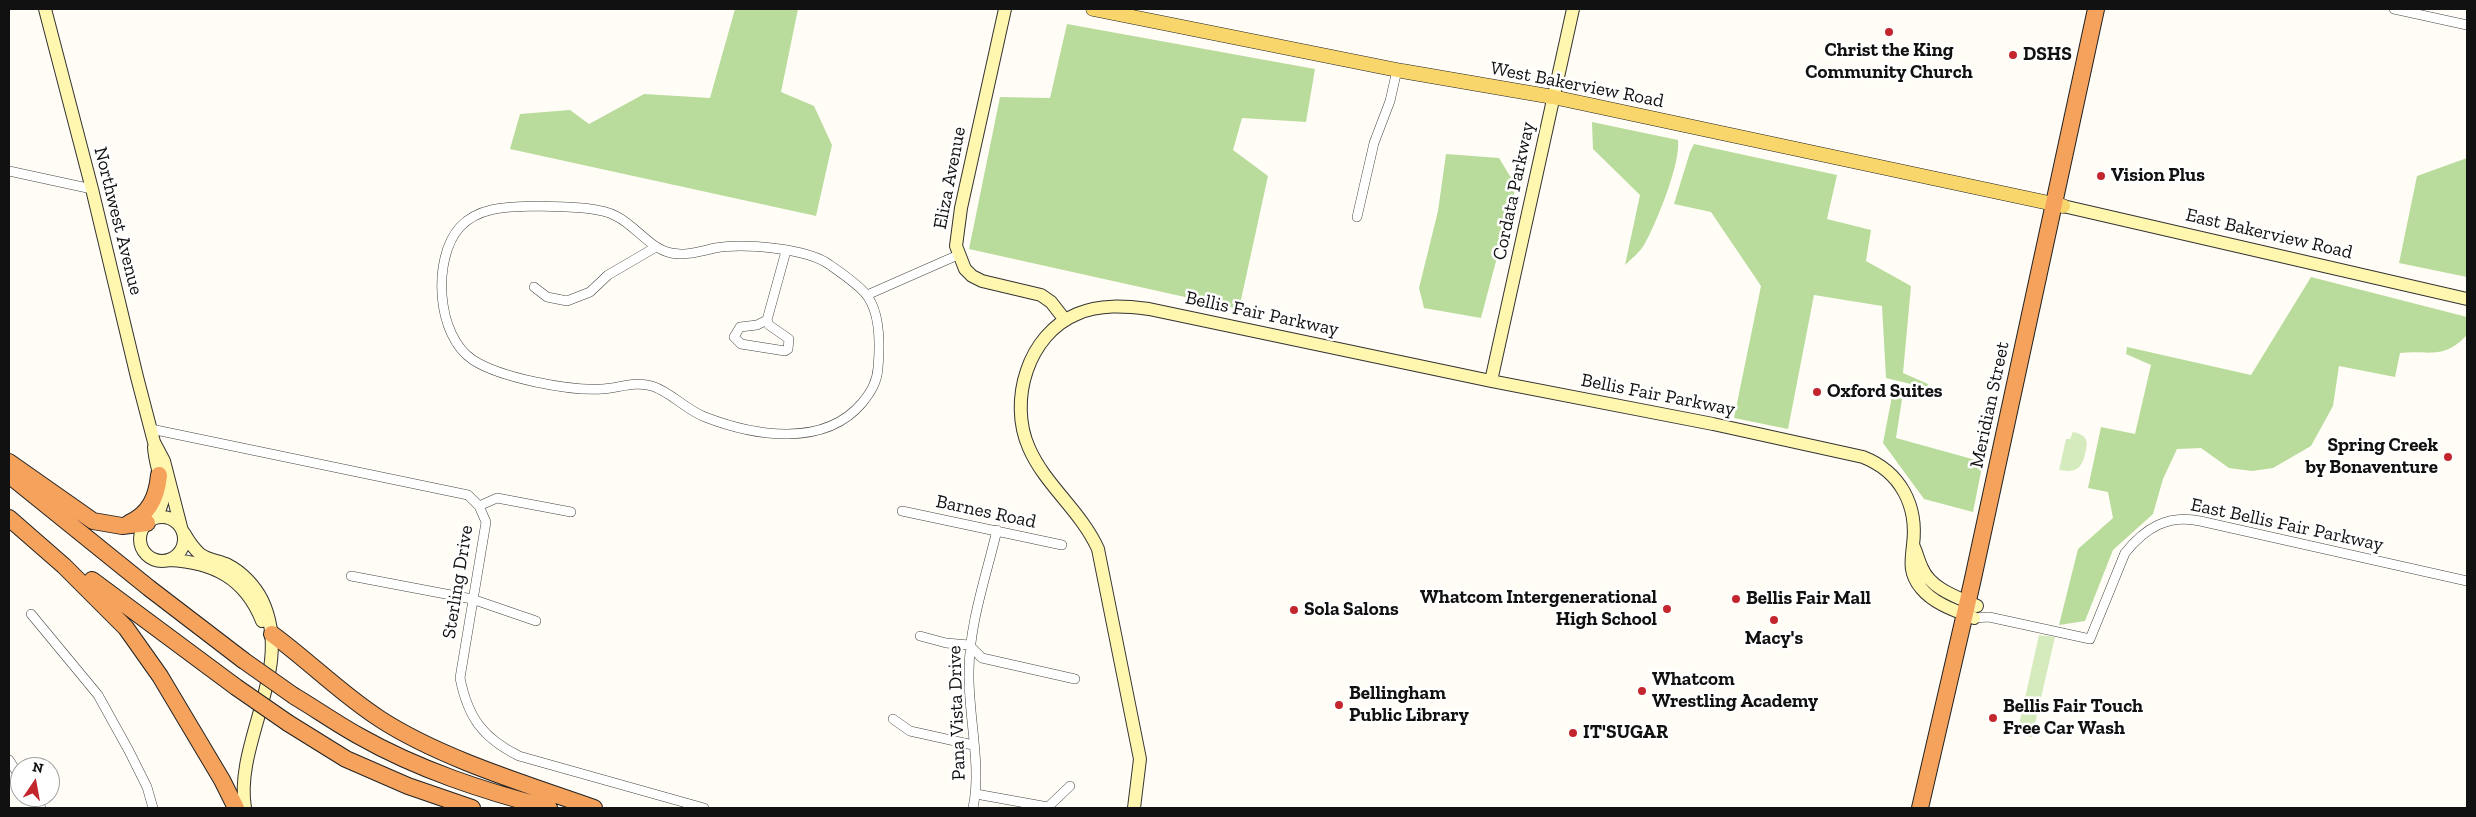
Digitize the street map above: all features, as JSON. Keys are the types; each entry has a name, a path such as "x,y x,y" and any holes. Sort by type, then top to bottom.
{"highway":[{"name":"Meridian Street","path":"1931,808 2000,498 2096,9"},
{"name":"Meridian Street","path":"1920,808 1931,760 1974,611 2008,412 2106,9"},
{"path":"2000,498 1999,480 2011,422 2008,412"},
{"path":"9,462 86,517 102,524 122,526 150,520"},
{"path":"9,474 149,588 243,660 294,696 360,736 432,771 473,786 549,808"},
{"path":"122,526 139,517 149,507 156,493 158,475"},
{"path":"9,517 107,607 147,656 222,780 236,808"},
{"path":"9,517 161,633 288,723 346,759 408,786 472,808"},
{"path":"272,634 309,662 340,691 380,720 402,732 481,766 594,808"},
{"path":"1926,808 1934,772 1931,760"}],"main road":[{"name":"West Bakerview Road","path":"1093,9 1397,70 1553,97 2058,205"}],"street":[{"name":"Northwest Avenue","path":"45,9 92,189 154,442 155,463 164,495 160,512 150,520"},
{"name":"Eliza Avenue","path":"1005,9 956,234 958,255 965,269 972,276 982,281 1042,295 1051,302 1065,320"},
{"name":"Cordata Parkway","path":"1491,381 1572,9"},
{"path":"2394,9 2467,25"},
{"path":"1357,217 1374,144 1390,101 1397,70"},
{"path":"9,171 92,189"},
{"name":"East Bakerview Road","path":"2058,205 2467,298"},
{"path":"539,206 614,214 656,247 672,253 692,253 717,248 737,247 786,251 804,254 826,262 867,295 878,327 879,354 877,378 870,393 847,417 834,425 801,434 760,431 705,417 686,408 654,386 635,384 605,389 569,388 493,369 470,359 448,326 441,287 442,269 447,252 460,227 480,213 497,207 539,206"},
{"path":"534,287 547,297 567,301 590,292 608,275 656,247"},
{"path":"767,320 756,326 740,327 734,337 741,344 785,351 788,349 789,339 769,325 767,320 786,251"},
{"path":"867,295 958,255"},
{"name":"Bellis Fair Parkway","path":"1134,808 1140,759 1098,548 1089,530 1036,462 1029,448 1022,422 1020,403 1028,366 1044,340 1065,320 1078,313 1108,307 1149,309 1491,381 1713,424 1844,452 1868,459 1894,476 1907,495 1912,510 1913,545 1921,566 1932,583 1974,611"},
{"name":"Sterling Drive","path":"151,429 468,495 479,506 486,522 460,678 465,703 489,737 501,747 519,756 704,808"},
{"name":"Northwest Avenue","path":"154,442 164,461 182,530 198,552 228,565 252,584 262,599 272,634 269,669 248,761 245,808"},
{"path":"479,506 497,498 570,512"},
{"name":"Barnes Road","path":"902,511 1062,545"},
{"path":"169,517 182,530 184,540 181,551 169,560 153,559 142,548 141,533 150,520 169,517"},
{"name":"East Bellis Fair Parkway","path":"1974,611 2090,639 2125,553 2134,541 2152,527 2176,518 2189,518 2467,581"},
{"name":"Pana Vista Drive","path":"973,808 976,794 970,710 970,645 997,530"},
{"name":"Northwest Avenue","path":"169,560 194,562 210,566 228,576 244,591 261,620 269,669"},
{"path":"350,576 472,599 536,621"},
{"path":"31,614 98,695 133,758 153,808"},
{"path":"920,636 970,645 982,658 1075,679"},
{"path":"893,719 910,731 973,745"},
{"path":"976,794 1048,807 1070,786"},
{"name":"Northwest Avenue","path":"246,788 253,808"}],"green space":[{"path":"735,9 798,9 781,92 814,106 832,145 816,216 510,149 520,114 570,110 589,124 644,94 710,98"},
{"path":"1067,24 1315,69 1306,122 1242,118 1233,150 1268,176 1239,309 969,249 1000,97 1050,98"},
{"path":"1592,122 1678,140 1676,163 1672,178 1655,223 1642,248 1625,265 1640,195 1593,149"},
{"path":"1694,144 1837,175 1827,219 1871,230 1866,261 1911,286 1903,373 1928,384 1927,388 1886,378 1882,306 1814,295 1788,429 1734,418 1761,286 1711,212 1674,204"},
{"path":"1446,154 1499,158 1516,186 1481,318 1424,308 1419,288 1438,211"},
{"path":"2467,158 2467,277 2399,263 2417,176"},
{"path":"2311,277 2467,317 2466,336 2443,351 2400,353 2395,377 2339,366 2333,406 2311,446 2273,468 2252,471 2229,468 2201,448 2177,449 2163,479 2153,514 2113,550 2085,621 2059,625 2078,549 2113,518 2108,492 2088,488 2101,427 2135,434 2151,365 2126,354 2127,347 2251,375"},
{"path":"1892,396 1902,399 1896,438 1983,462 1973,512 1924,499 1883,443"},
{"path":"2073,432 2086,439 2087,446 2083,460 2076,469 2069,471 2059,470 2066,439 2070,439"},
{"path":"2039,635 2055,637 2032,737 2017,734"}],"place":[{"name":"Christ the King Community Church","path":"1889,32"},
{"name":"DSHS","path":"2013,55"},
{"name":"Vision Plus","path":"2101,176"},
{"name":"Oxford Suites","path":"1817,392"},
{"name":"Spring Creek by Bonaventure","path":"2448,457"},
{"name":"Bellis Fair Mall","path":"1736,599"},
{"name":"Whatcom Intergenerational High School","path":"1667,609"},
{"name":"Sola Salons","path":"1294,610"},
{"name":"Macy's","path":"1774,620"},
{"name":"Whatcom Wrestling Academy","path":"1642,691"},
{"name":"Bellingham Public Library","path":"1339,705"},
{"name":"Bellis Fair Touch Free Car Wash","path":"1993,718"},
{"name":"IT'SUGAR","path":"1573,733"}]}
